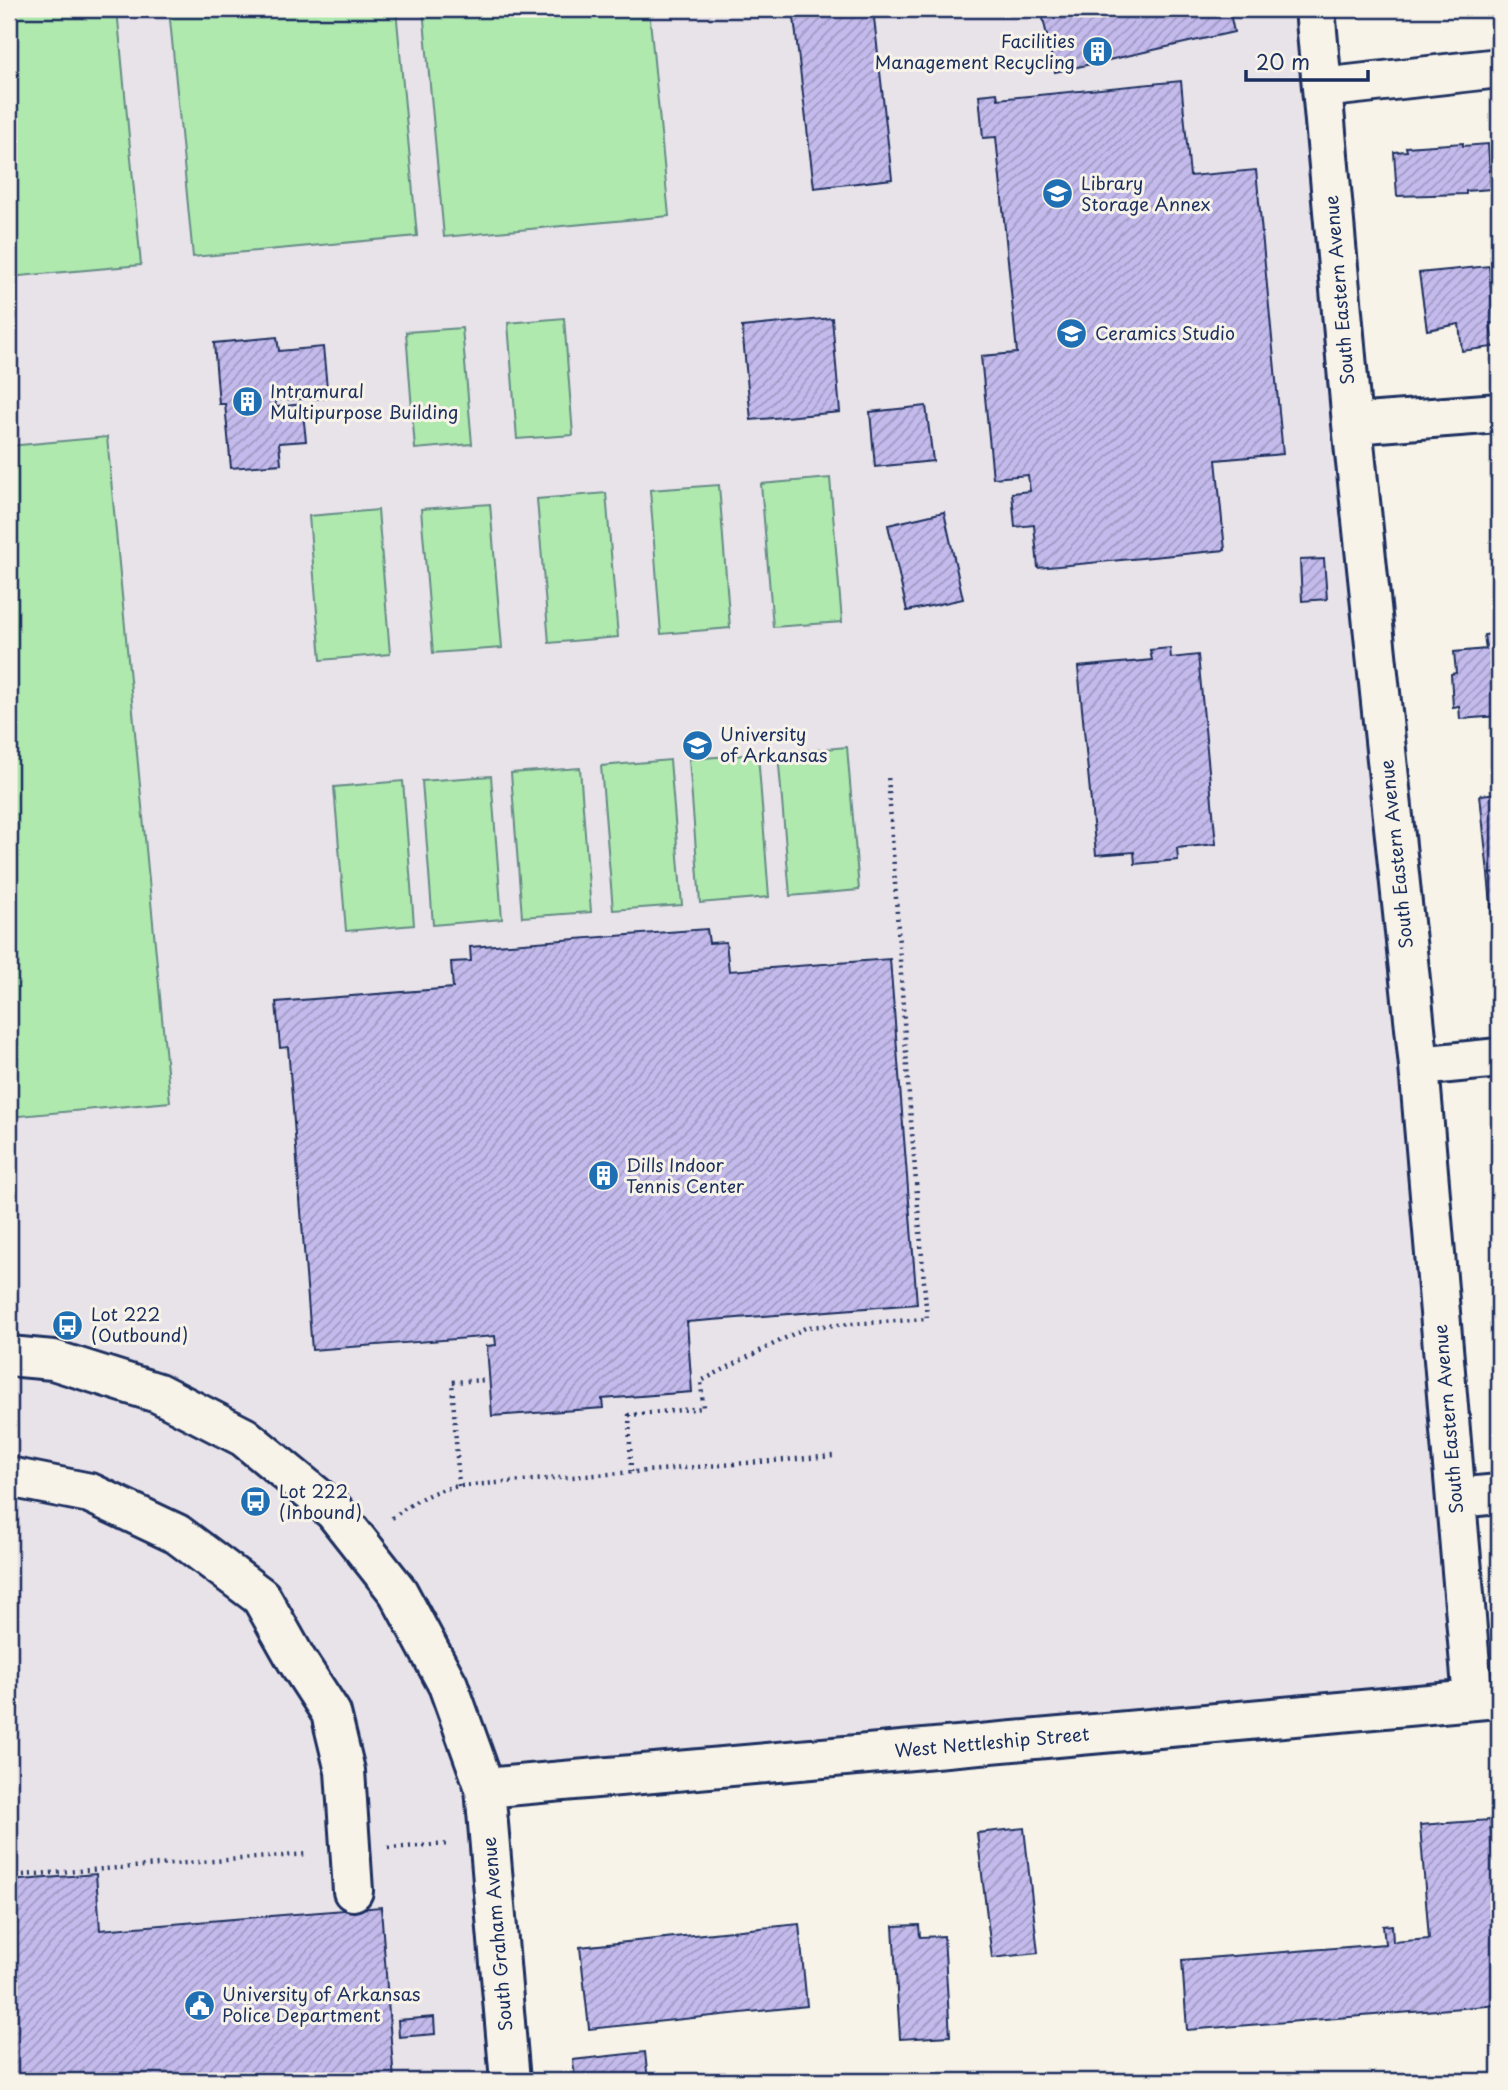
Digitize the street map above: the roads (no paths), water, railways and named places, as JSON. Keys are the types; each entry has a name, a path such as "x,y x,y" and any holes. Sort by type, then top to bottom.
{"street":[{"name":"South Eastern Avenue","path":"1315,9 1352,424 1419,1066 1456,1498 1486,1699"},
{"path":"1322,88 1499,68"},
{"path":"1352,424 1499,413"},
{"path":"1419,1066 1499,1058"},
{"name":"South Graham Avenue","path":"9,1356 53,1360 158,1393 244,1437 334,1511 398,1592 448,1685 485,1788 510,2081"},
{"path":"9,1477 90,1493 177,1534 261,1597 331,1713 345,1771 353,1891"},
{"path":"1456,1498 1499,1494"},
{"name":"West Nettleship Street","path":"485,1788 1486,1699"}],"place":[{"name":"Facilities Management Recycling","path":"1098,52"},
{"name":"Library Storage Annex","path":"1058,194"},
{"name":"Ceramics Studio","path":"1072,334"},
{"name":"Intramural Multipurpose Building","path":"247,402"},
{"name":"University of Arkansas","path":"697,745"},
{"name":"Dills Indoor Tennis Center","path":"603,1176"},
{"name":"Lot 222 (Outbound)","path":"68,1325"},
{"name":"Lot 222 (Inbound)","path":"256,1502"},
{"name":"University of Arkansas Police Department","path":"199,2005"}]}
